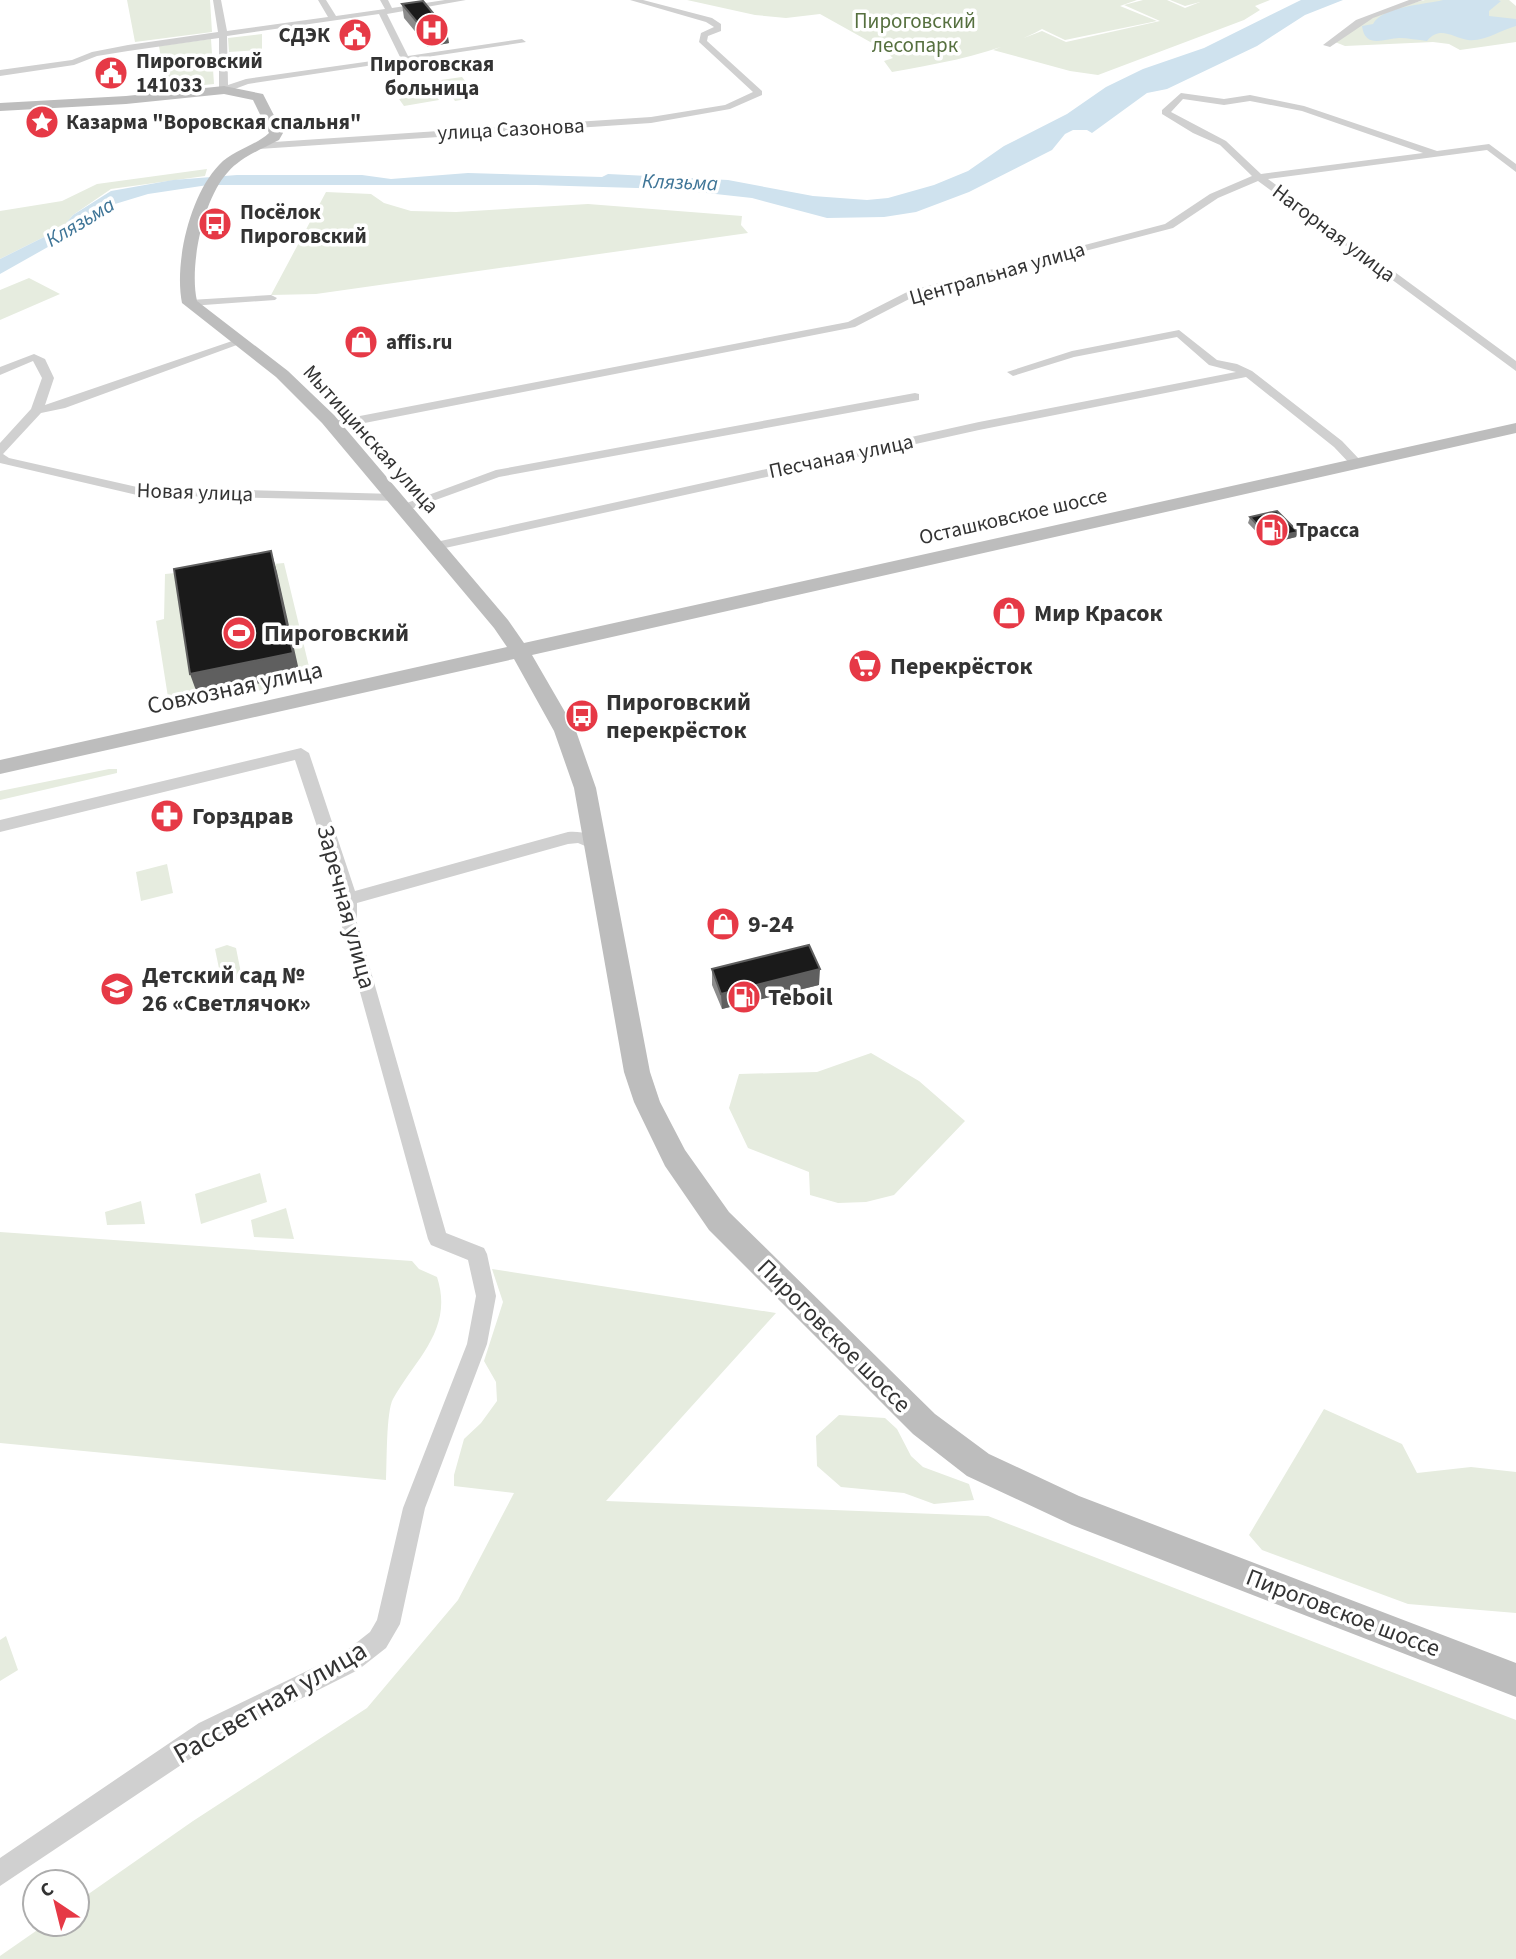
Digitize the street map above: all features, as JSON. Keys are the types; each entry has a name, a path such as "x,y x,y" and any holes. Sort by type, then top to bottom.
{"main road":[{"path":"0,107 125,100 224,90 244,93 262,102 276,133 274,137 221,171 211,189 201,213 185,279 190,303"},
{"name":"Мытищинская улица","path":"190,303 282,374 334,425 522,651"},
{"name":"Осташковское шоссе","path":"522,651 1516,428"},
{"name":"Совхозная улица","path":"0,766 522,651"},
{"name":"Пироговское шоссе","path":"522,651 565,731 585,788 586,835 637,1072 647,1102 675,1158 719,1221 924,1424 978,1465 1072,1509 1516,1680"}],"street":[{"path":"217,0 223,36 224,90 246,82 522,42"},
{"path":"323,0 334,20"},
{"path":"382,13 390,10 384,0"},
{"path":"0,73 74,62 95,54 128,48 382,13 425,2 462,0"},
{"name":"улица Сазонова","path":"259,146 651,120 727,107 759,93 703,42 704,35 718,29 718,26 709,20 634,0"},
{"path":"1327,45 1359,20 1380,10 1419,0"},
{"path":"382,13 405,58"},
{"name":"Нагорная улица","path":"1438,155 1344,121 1250,98 1224,102 1185,96 1166,112 1196,131 1223,143 1259,177 1516,367"},
{"name":"Центральная улица","path":"334,425 851,325 913,293 1160,229 1186,217 1214,196 1259,177 1489,147 1516,169"},
{"path":"190,303 271,298"},
{"path":"1013,372 1072,354 1179,333 1213,363 1233,366 1248,373 1338,444 1356,463"},
{"path":"37,410 61,405 239,342"},
{"path":"0,371 34,357 41,361 48,379 37,410 0,451"},
{"name":"Песчаная улица","path":"436,546 979,426 1248,373"},
{"path":"399,502 496,474 915,397"},
{"name":"Новая улица","path":"0,457 5,461 137,491 399,502"},
{"name":"Заречная улица","path":"0,826 301,752 349,899 349,923 438,1239"},
{"path":"349,899 586,835"},
{"name":"Рассветная улица","path":"0,1873 208,1732 350,1662 378,1640 388,1624 393,1608 414,1508 477,1344 486,1296 477,1254 438,1239"}],"green space":[{"path":"127,0 210,0 212,32 135,42"},
{"name":"Пироговский лесопарк","path":"687,0 1137,0 1120,6 1157,21 1065,40 1042,29 988,51 892,72 884,61 893,58 881,48 820,14 786,18 755,15"},
{"path":"1143,0 1167,0 1185,8 1200,2 1185,6 1170,0 1270,0 1255,6 1260,10 1244,20 1098,75 1070,71 993,50 1042,31 1066,42 1160,21 1124,5"},
{"path":"1425,0 1509,0 1516,6 1516,42 1460,50 1449,44 1433,42 1345,46 1335,42 1377,15"},
{"path":"262,34 262,50 229,52 228,38"},
{"path":"211,39 214,84 166,89 159,46"},
{"path":"462,77 478,97 455,101 441,80"},
{"path":"430,86 439,100 404,106 399,99 398,95 417,91 423,95 419,88"},
{"path":"207,169 205,176 111,189 73,215 62,228 0,259 0,211 62,201 97,184"},
{"path":"326,192 371,194 384,203 411,211 456,212 588,204 742,216 741,225 748,233 316,294 271,295"},
{"path":"29,278 60,294 0,320 0,290"},
{"name":"Пироговский","path":"284,563 312,679 170,710 156,621 164,619 165,574"},
{"path":"117,769 117,773 0,800 0,791"},
{"path":"167,864 173,893 141,901 136,872"},
{"path":"227,945 236,948 242,978 222,983 215,949"},
{"path":"871,1053 919,1081 965,1121 894,1195 866,1202 838,1203 810,1195 809,1172 748,1148 729,1108 739,1074 817,1072"},
{"path":"260,1173 267,1202 201,1224 195,1194"},
{"path":"141,1201 145,1224 107,1225 105,1212"},
{"path":"286,1208 294,1239 254,1237 251,1220"},
{"path":"0,1232 412,1261 419,1269 437,1277 441,1312 437,1328 391,1406 386,1480 0,1443"},
{"path":"492,1269 776,1313 606,1501 988,1516 1516,1720 1516,1959 0,1959 0,1956 26,1938 91,1938 91,1892 193,1821 367,1708 458,1600 514,1493 454,1486 454,1475 464,1439 481,1423 497,1401 496,1382 484,1361 503,1302"},
{"path":"1324,1409 1402,1444 1417,1473 1471,1467 1516,1472 1516,1613 1408,1604 1262,1550 1249,1535"},
{"path":"839,1415 885,1418 897,1429 911,1456 923,1467 969,1484 974,1500 934,1504 904,1493 841,1487 817,1466 816,1436"},
{"path":"6,1636 18,1670 0,1681 0,1640"}],"water":[{"name":"Клязьма","path":"1301,0 1343,0 1305,15 1257,46 1167,89 1147,93 1092,133 1087,130 1073,130 1065,134 1052,150 969,192 916,212 884,217 827,218 752,198 670,189 536,185 208,185 148,194 115,204 94,221 0,274 0,259 62,228 73,215 111,191 173,180 237,175 362,175 391,179 468,173 602,177 608,174 728,180 813,196 867,200 888,198 934,185 968,171 1004,146 1067,114 1106,87 1143,69 1204,48"},
{"path":"1443,0 1501,1 1489,11 1489,16 1516,19 1516,26 1474,40 1442,33 1427,41 1399,38 1377,41 1367,38 1364,33 1362,26 1373,24 1385,13"}],"building":[{"path":"423,1 447,30 426,33 402,4"},
{"name":"Трасса","path":"1277,511 1298,532 1270,538 1250,517"},
{"name":"Пироговский","path":"271,551 293,653 190,674 174,569"},
{"path":"809,945 820,969 721,994 712,969"}],"place":[{"name":"Пироговская больница","path":"432,30"},
{"name":"СДЭК","path":"355,35"},
{"name":"Пироговский 141033","path":"111,73"},
{"name":"Казарма \"Воровская спальня\"","path":"42,122"},
{"name":"Посёлок Пироговский","path":"215,224"},
{"name":"affis.ru","path":"361,342"},
{"name":"Трасса","path":"1272,530"},
{"name":"Мир Красок","path":"1009,613"},
{"name":"Пироговский","path":"239,633"},
{"name":"Перекрёсток","path":"865,666"},
{"name":"Пироговский перекрёсток","path":"582,716"},
{"name":"Горздрав","path":"167,816"},
{"name":"9-24","path":"723,924"},
{"name":"Детский сад № 26 «Светлячок»","path":"117,989"},
{"name":"Teboil","path":"744,997"}]}
